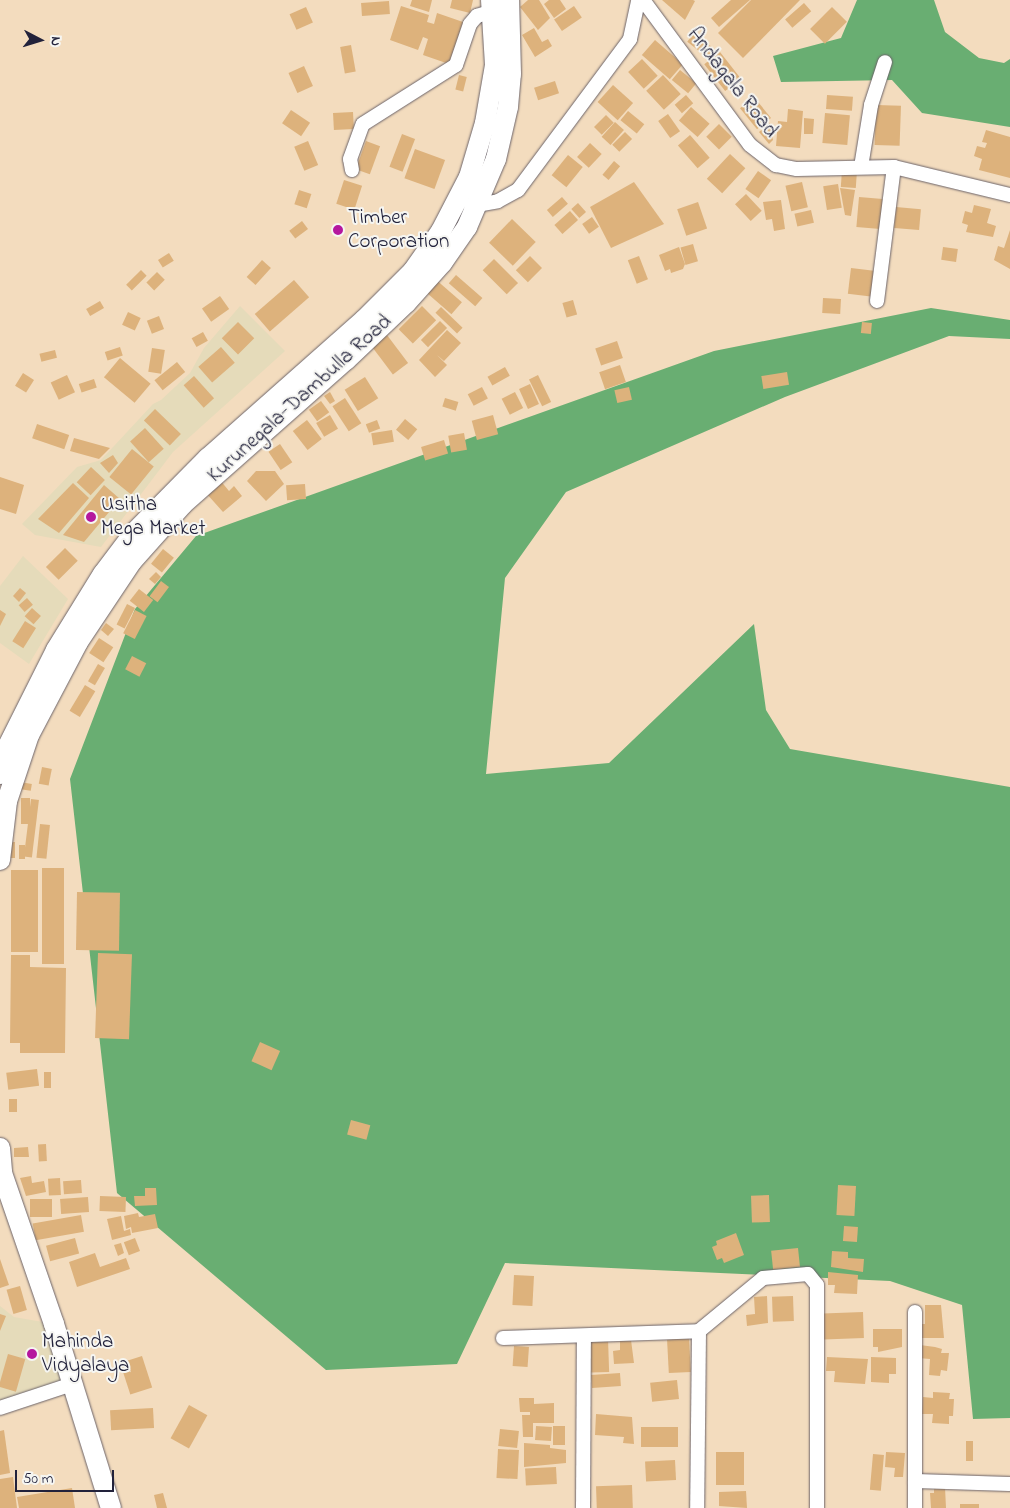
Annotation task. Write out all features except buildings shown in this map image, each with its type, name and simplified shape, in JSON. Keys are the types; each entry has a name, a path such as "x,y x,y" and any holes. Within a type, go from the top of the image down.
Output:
{"highway":[{"name":"Kurunegala-Dambulla Road","path":"0,860 7,801 29,734 78,642 132,561 183,504 326,378 406,303 442,263 477,207 496,159 508,107 511,74 497,4"},
{"name":"Kurunegala-Dambulla Road","path":"0,774 7,748 56,650 103,574 134,533 208,458 296,383 413,271 457,203 478,146 492,90 495,65 497,4"},
{"path":"0,1148 2,1173 111,1508"}],"street":[{"path":"457,203 477,207 498,201 518,190 630,39 638,0"},
{"name":"Andagala Road","path":"643,0 750,145 776,165 797,169 894,167 1010,195"},
{"path":"352,170 350,159 363,124 456,65 470,24 476,16 497,4"},
{"path":"861,167 871,105 885,62"},
{"path":"877,301 894,167"},
{"path":"503,1338 584,1337 699,1331 763,1278 808,1274 817,1285 817,1508"},
{"path":"915,1312 915,1508"},
{"path":"697,1508 699,1331"},
{"path":"584,1337 584,1508"},
{"path":"0,1408 72,1384"},
{"path":"915,1481 1010,1484"}],"shaded area":[{"path":"240,306 285,351 173,452 101,547 35,535 22,524 77,467 101,460 153,404 161,400 190,373 204,348"},
{"path":"23,556 68,599 29,664 0,643 0,586"},
{"name":"Mahinda Vidyalaya","path":"0,1306 14,1317 54,1324 72,1384 0,1408"}],"green space":[{"path":"857,0 934,0 945,32 979,58 1004,63 1010,59 1010,127 922,113 892,80 781,82 773,56 841,38"},
{"path":"931,308 1010,320 1010,339 949,336 785,397 566,492 505,578 486,774 609,763 754,624 766,710 790,749 1010,787 1010,1418 973,1419 962,1305 890,1281 505,1263 457,1364 326,1370 117,1193 70,779 135,609 196,536 714,351"}],"place":[{"name":"Timber Corporation","path":"338,230"},
{"name":"Usitha Mega Market","path":"91,517"},
{"name":"Mahinda Vidyalaya","path":"32,1354"}]}
